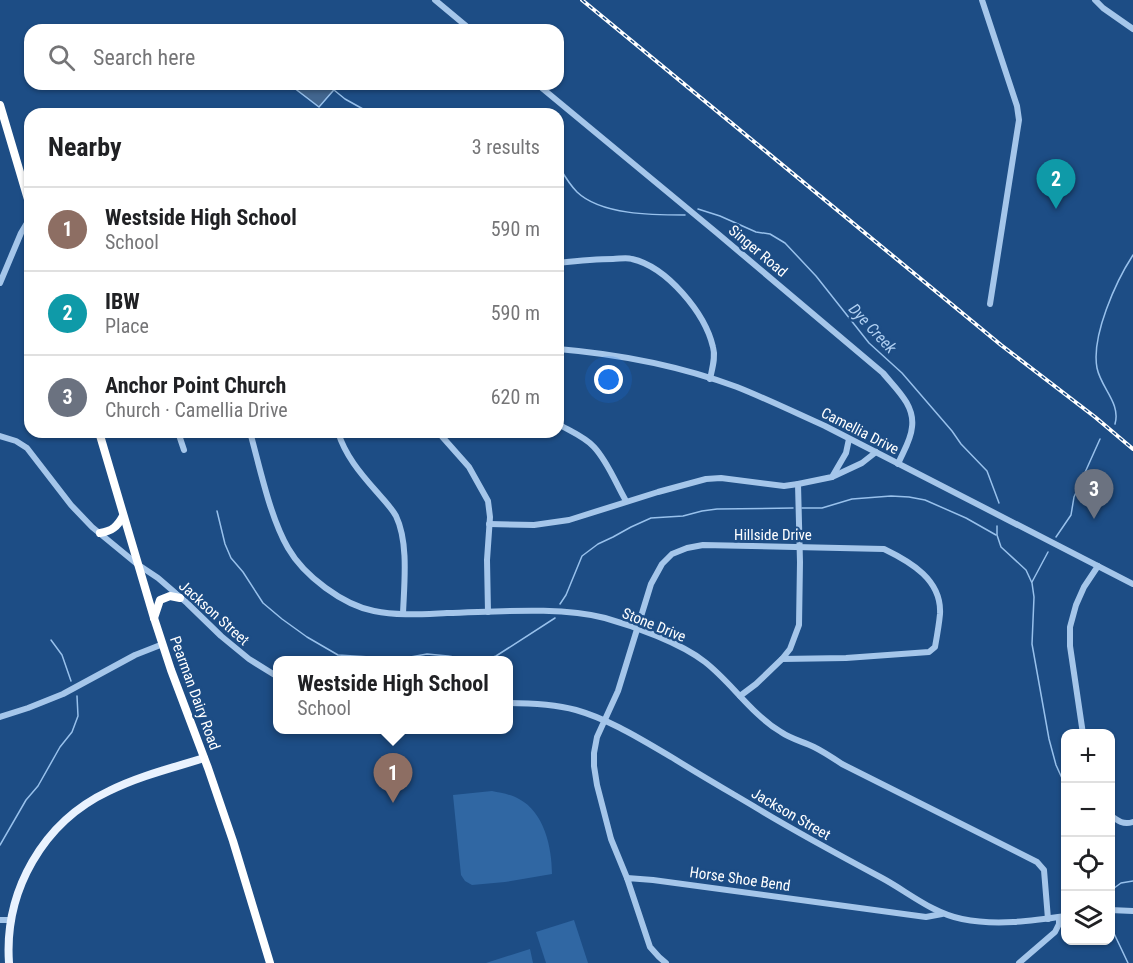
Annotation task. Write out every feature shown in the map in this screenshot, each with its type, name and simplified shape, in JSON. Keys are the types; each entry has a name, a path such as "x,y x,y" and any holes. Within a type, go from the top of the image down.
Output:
{"highway":[{"path":"0,105 24,186"},
{"name":"Pearman Dairy Road","path":"101,438 154,618 233,841 270,963"},
{"path":"100,533 110,532 117,527 123,516"},
{"path":"154,618 160,600 170,596 180,598"}],"main road":[{"path":"9,963 11,920 18,894 23,878 48,838 69,816 93,799 121,785 204,758"}],"street":[{"path":"435,0 464,24"},
{"path":"982,0 1017,106 1019,120 1008,201 990,303"},
{"path":"1095,0 1133,29"},
{"name":"Singer Road","path":"544,90 726,240 883,374 905,398 912,415 912,428 898,464"},
{"path":"0,283 24,228"},
{"path":"564,262 631,258 655,268 682,292 709,333 714,349 710,379"},
{"name":"Camellia Drive","path":"564,350 637,360 736,387 876,452 1133,584"},
{"path":"564,427 594,447 626,501"},
{"name":"Jackson Street","path":"0,436 16,441 27,448 80,515 137,564 158,578 221,636 249,659 273,674"},
{"path":"179,438 184,450"},
{"name":"Stone Drive","path":"252,438 278,527 289,551 303,569 321,585 339,596 374,611 403,614 488,612 585,614 606,618 658,636 704,661 760,716 782,733 816,748 842,764 1037,862 1044,870 1048,918"},
{"path":"340,438 357,470 396,516 404,550 403,614"},
{"path":"443,438 469,467 488,501 488,612"},
{"path":"831,477 846,453 849,439"},
{"path":"489,524 534,525 569,520 626,501 706,479 721,478 784,486 798,484 831,477 862,463 876,452"},
{"path":"740,696 782,660 790,649 799,625 798,484"},
{"name":"Hillside Drive","path":"627,878 611,840 597,784 594,753 597,737 618,691 651,584 662,564 672,554 703,545 884,549 898,555 930,579 938,594 940,612 937,635 935,647 929,652 782,660"},
{"path":"1082,729 1070,646 1070,627 1084,587 1098,566"},
{"path":"0,717 63,694 135,655 163,644"},
{"name":"Jackson Street","path":"513,703 554,706 605,720 646,741 803,836 944,914 977,922 1001,923 1061,917"},
{"path":"1115,819 1119,822 1133,822"},
{"path":"627,878 648,941 666,963"},
{"name":"Horse Shoe Bend","path":"627,878 926,917 944,914"},
{"path":"1115,910 1133,910"},
{"path":"1019,963 1055,932 1061,919"},
{"path":"0,920 11,920"}],"shaded area":[{"path":"297,90 334,90 319,107"},
{"path":"492,791 516,797 535,812 545,831 552,874 472,885 465,881 461,875 453,795"},
{"path":"574,920 588,963 546,963 536,932"},
{"path":"530,949 533,963 486,963"}],"waterway":[{"name":"Dye Creek","path":"334,90 361,108"},
{"name":"Dye Creek","path":"564,175 577,192 587,200 600,205 628,212 685,215"},
{"name":"Dye Creek","path":"698,209 756,232 770,234 785,243 816,276 869,343 902,373 961,444 987,471 999,503"},
{"path":"1115,424 1115,409 1099,375 1096,355 1106,309 1133,255"},
{"path":"1056,537 1071,515 1074,497 1100,439"},
{"path":"802,508 822,508 852,499 909,497 925,500 966,518 996,535"},
{"path":"560,604 582,556 598,544 651,518 683,516 717,509 793,508"},
{"path":"217,511 231,558 263,603 307,637 338,655 354,656"},
{"name":"Dye Creek","path":"997,526 1001,547 1026,570 1032,583 1034,597 1032,644 1049,739 1056,765 1064,783"},
{"path":"1032,582 1048,552"},
{"path":"496,656 555,618"},
{"path":"51,640 62,655 71,681"},
{"path":"416,656 427,654 448,656"},
{"path":"0,845 26,800 38,786 60,747 72,732 78,716 77,696"},
{"path":"1115,887 1121,883 1133,881"},
{"name":"Dye Creek","path":"1115,936 1128,963"}],"railway":[{"path":"582,0 1001,345 1133,449"}],"place":[{"name":"IBW","path":"1056,209"},
{"name":"Anchor Point Church","path":"1094,519"},
{"name":"Westside High School","path":"393,803"}]}
